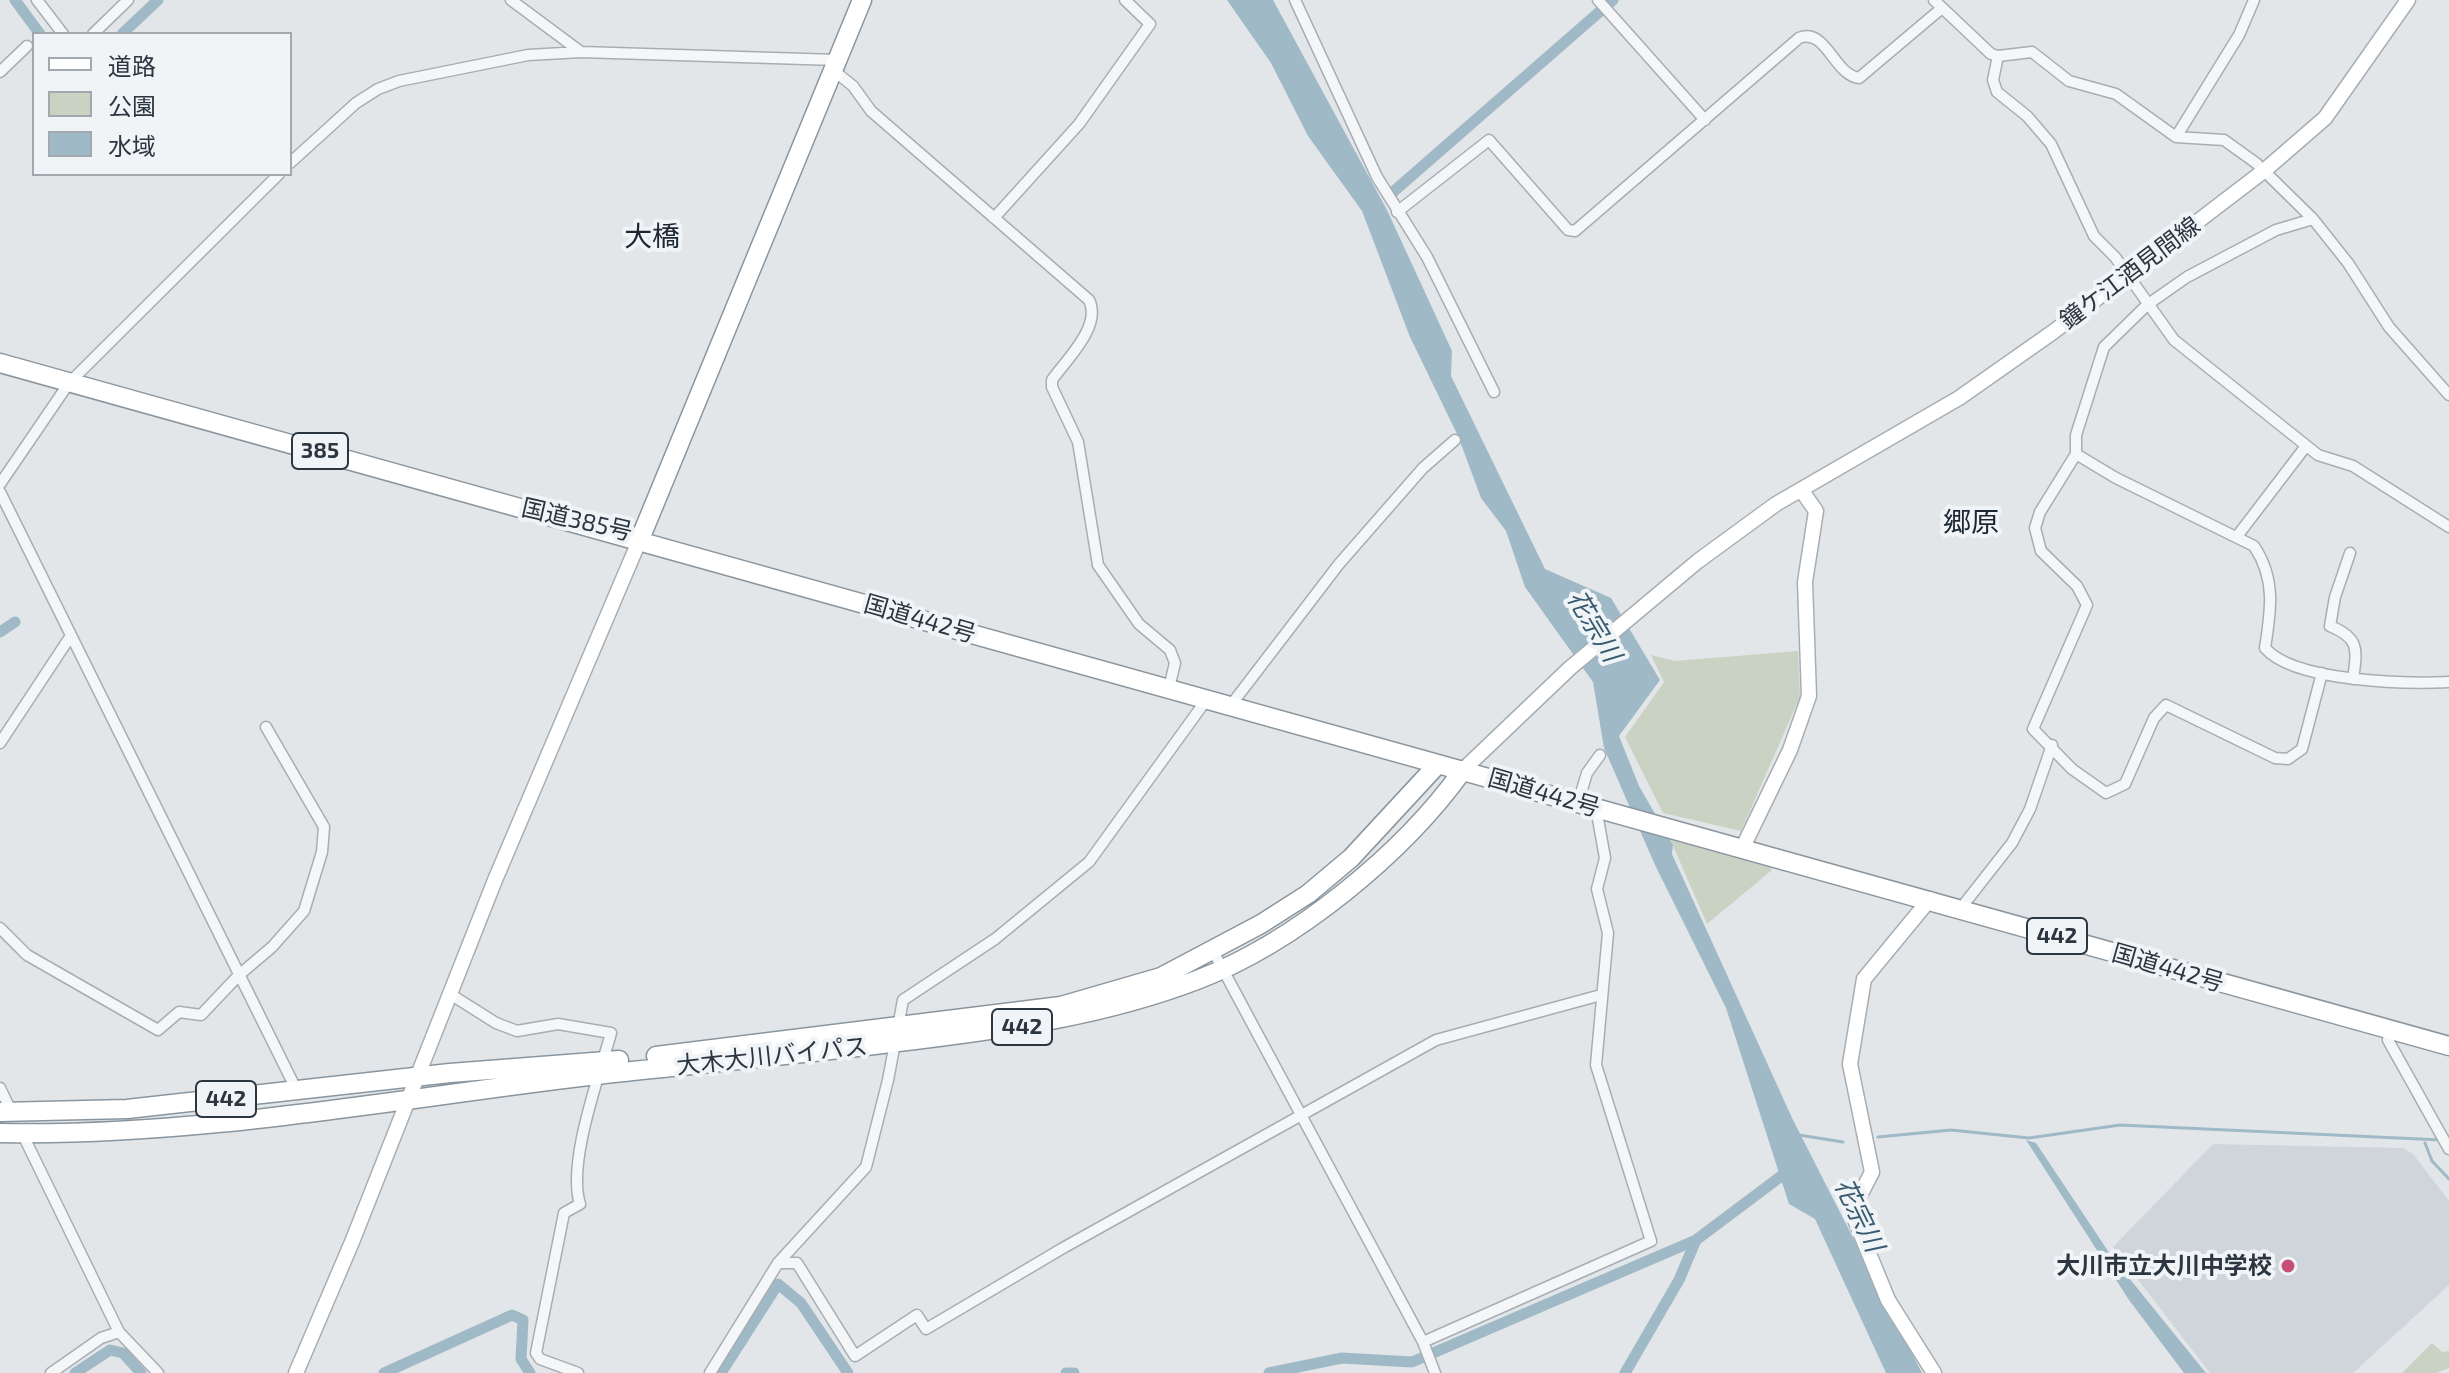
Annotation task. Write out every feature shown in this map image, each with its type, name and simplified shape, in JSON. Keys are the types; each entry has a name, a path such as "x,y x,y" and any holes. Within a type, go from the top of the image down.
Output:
{"highway":[{"name":"国道385号","path":"0,363 640,539 862,0"},
{"name":"国道442号","path":"640,539 2449,1046"},
{"name":"大木大川バイパス","path":"0,1133 174,1126 405,1100 448,1094 500,1079 894,1034 1061,1006 1161,977 1213,951 1308,894 1351,858 1438,764"},
{"name":"大木大川バイパス","path":"894,1034 1017,1027 1102,1011 1223,969 1313,914 1365,876 1474,773"},
{"name":"大木大川バイパス","path":"5,1112 127,1109 450,1073 500,1079"}],"main road":[{"name":"鐘ケ江酒見間線","path":"1474,773 1570,668 1631,615 1776,504 1959,398 2265,170 2325,118 2408,0"},
{"path":"1743,847 1790,750 1809,696 1805,582 1816,511 1802,491"},
{"path":"296,1373 352,1242 405,1100 495,880 640,539"},
{"path":"1930,899 1864,979 1850,1064 1872,1172 1853,1209 1854,1217 1888,1300 1934,1373"}],"street":[{"path":"37,0 61,32"},
{"path":"95,32 128,0"},
{"path":"511,0 581,52"},
{"path":"994,218 1079,124 1150,24 1125,0"},
{"path":"1295,0 1377,177 1427,257 1494,392"},
{"path":"2176,137 2239,35 2254,0"},
{"path":"1602,4 1705,120"},
{"path":"1397,212 1489,140 1568,230 1575,231 1799,38 1815,38 1846,73 1859,78 1938,4 1983,48 1998,56 2032,52 2069,81 2116,94 2176,137 2224,140 2265,170 2313,219 2348,263 2389,327 2449,395"},
{"path":"0,72 27,46"},
{"path":"292,161 356,103 399,81 528,55 581,52 835,65 871,111 1089,300 1093,309 1089,327 1052,380 1052,387 1078,442 1098,565 1139,624 1170,650 1175,663 1169,688"},
{"path":"1998,56 1993,80 1997,92 2027,116 2051,144 2086,222 2186,352 2318,455 2353,466 2379,480 2449,527"},
{"path":"0,484 69,383 277,176"},
{"path":"2313,219 2276,230 2213,261 2147,305 2104,347 2076,435 2076,454 2040,512 2035,528 2041,551 2077,586 2087,605 2080,628 2036,716 2033,729 2052,745 2072,769 2106,793 2125,784 2154,718 2166,705 2275,758 2288,759 2302,749 2322,673"},
{"path":"1231,705 1339,564 1423,468 1455,440"},
{"path":"2238,535 2306,446"},
{"path":"2076,454 2116,478 2238,535 2254,546 2269,576 2271,611 2265,648 2271,655 2322,673 2353,679 2386,683 2449,682"},
{"path":"0,492 297,1091"},
{"path":"2350,553 2335,597 2330,626 2350,636 2355,645 2353,679"},
{"path":"0,743 70,637"},
{"path":"710,1373 778,1263 866,1167 888,1080 894,1034 903,1000 995,939 1089,862 1207,699"},
{"path":"0,928 27,955 158,1030 179,1012 201,1015 239,975 272,947 304,911 324,836 324,827 266,727"},
{"path":"1961,908 2012,843 2030,809 2052,745"},
{"path":"1424,1346 1651,1241 1596,1065 1608,933 1597,889 1605,858 1587,805 1587,773 1600,755"},
{"path":"1213,951 1303,1114 1424,1346 1428,1363 1435,1373"},
{"path":"450,994 506,1028 517,1031 558,1024 611,1033 575,1176 580,1204 564,1213 536,1353 540,1359 578,1373"},
{"path":"778,1263 797,1263 807,1275 855,1356 917,1315 926,1329 1063,1248 1436,1040 1601,995"},
{"path":"2390,1030 2388,1040 2449,1149"},
{"path":"0,1088 5,1112 22,1133 119,1332 158,1373"},
{"path":"51,1373 101,1338 119,1332"}],"shaded area":[{"name":"大川市立大川中学校","path":"2213,1144 2403,1148 2413,1154 2449,1201 2449,1285 2353,1373 2210,1373 2113,1247"}],"green space":[{"path":"1798,651 1800,697 1741,831 1663,813 1625,737 1664,682 1651,655 1675,661"},
{"path":"1668,834 1763,853 1772,870 1707,924"},
{"path":"2432,1343 2442,1352 2449,1351 2449,1368 2436,1373 2402,1373"}],"water":[{"name":"花宗川","path":"1227,0 1273,0 1387,210 1452,351 1451,376 1545,569 1611,598 1660,680 1619,736 1639,786 1673,845 1672,854 1793,1120 1922,1373 1886,1373 1815,1219 1789,1204 1726,1008 1655,865 1604,748 1593,682 1525,587 1506,531 1481,498 1458,436 1410,337 1362,211 1308,136 1271,63"},
{"path":"2026,1140 2036,1143 2112,1257 2206,1373 2184,1373 2129,1300"}],"waterway":[{"path":"15,0 39,32"},
{"path":"124,32 158,0"},
{"path":"1393,192 1613,0"},
{"path":"0,632 15,622"},
{"path":"1878,1137 1951,1130 2029,1138 2120,1125 2441,1140"},
{"path":"1799,1135 1843,1142"},
{"path":"2425,1143 2432,1161 2449,1179"},
{"path":"1625,1373 1679,1280 1696,1240 1792,1168"},
{"path":"1269,1373 1342,1358 1412,1362 1696,1240"},
{"path":"721,1373 778,1284 801,1303 848,1373"},
{"path":"384,1373 512,1315 523,1320 521,1359 530,1373"},
{"path":"75,1373 110,1350 123,1353 141,1373"},
{"path":"1066,1373 1074,1373"}],"place":[{"name":"大川市立大川中学校","path":"2288,1266"}],"district":[{"name":"大橋","path":"652,237"},
{"name":"郷原","path":"1971,523"}]}
